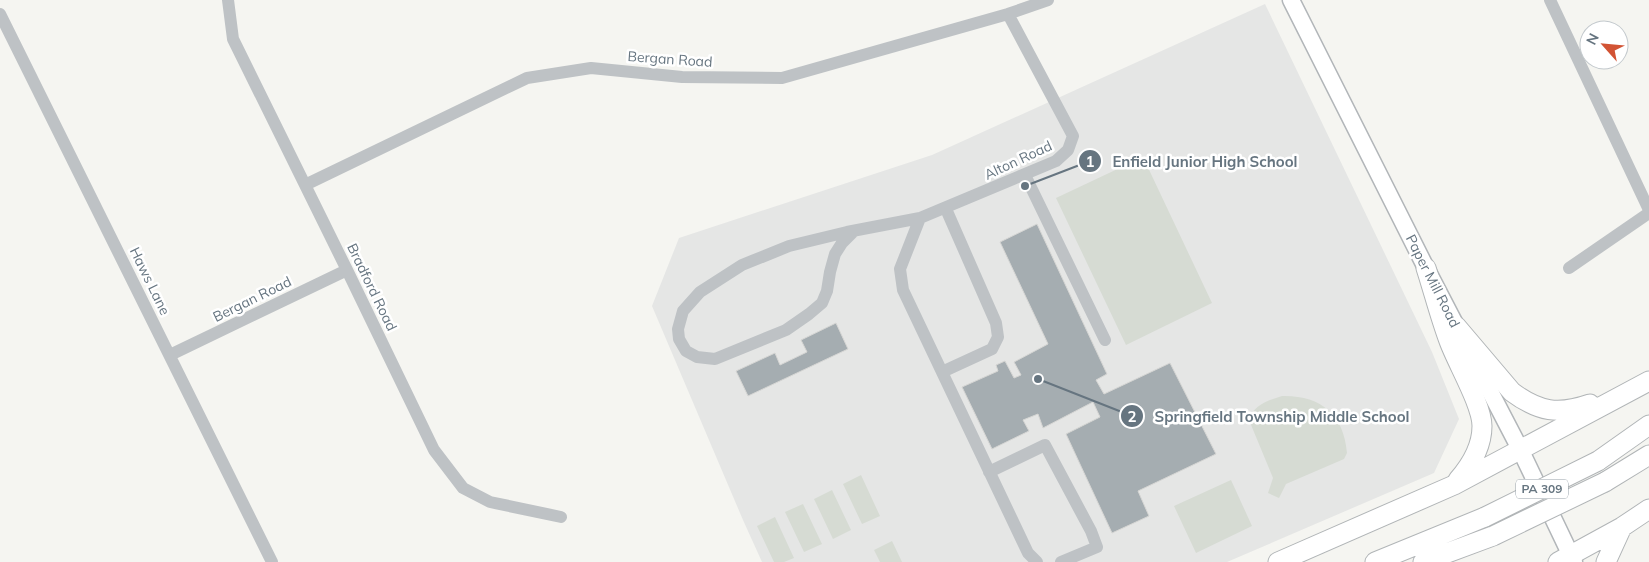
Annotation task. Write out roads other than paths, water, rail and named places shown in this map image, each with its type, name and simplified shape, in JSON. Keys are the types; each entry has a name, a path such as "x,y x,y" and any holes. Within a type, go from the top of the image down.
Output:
{"highway":[{"path":"1426,268 1449,342 1482,418 1482,433 1478,449 1466,471 1454,485"},
{"path":"1456,326 1512,392 1538,408 1550,411 1575,409 1646,383"},
{"path":"1278,562 1454,485 1646,383"},
{"name":"PA 309","path":"1375,562 1485,518 1598,462 1649,425"},
{"name":"PA 309","path":"1423,562 1493,536 1605,482 1649,455"},
{"path":"1568,560 1649,509"},
{"path":"1606,562 1622,527"}],"main road":[{"name":"Paper Mill Road","path":"1291,0 1426,268 1520,449 1568,560"}],"street":[{"name":"Bradford Road","path":"228,0 233,39 434,450 463,488 490,502 561,517"},
{"name":"Bergan Road","path":"305,185 528,78 591,68 682,77 782,78 1008,14 1048,0"},
{"path":"1550,0 1649,212 1569,268"},
{"name":"Haws Lane","path":"0,14 272,562"},
{"name":"Alton Road","path":"854,231 842,243 835,254 827,291 822,303 801,320 786,330 715,359 697,357 686,351 679,339 678,329 683,311 700,292 742,265 789,246 854,231 920,218 946,209 1056,161 1068,150 1073,136 1008,14"},
{"path":"1025,175 1105,340"},
{"path":"942,372 992,349 998,337 996,323 946,209"},
{"path":"920,218 900,269 903,290 1026,549 1037,562"},
{"name":"Bergan Road","path":"170,355 347,270"},
{"path":"989,472 1045,445 1091,531 1097,547 1060,562"}],"place":[{"name":"Enfield Junior High School","path":"1025,186"},
{"name":"Springfield Township Middle School","path":"1038,379"}]}
